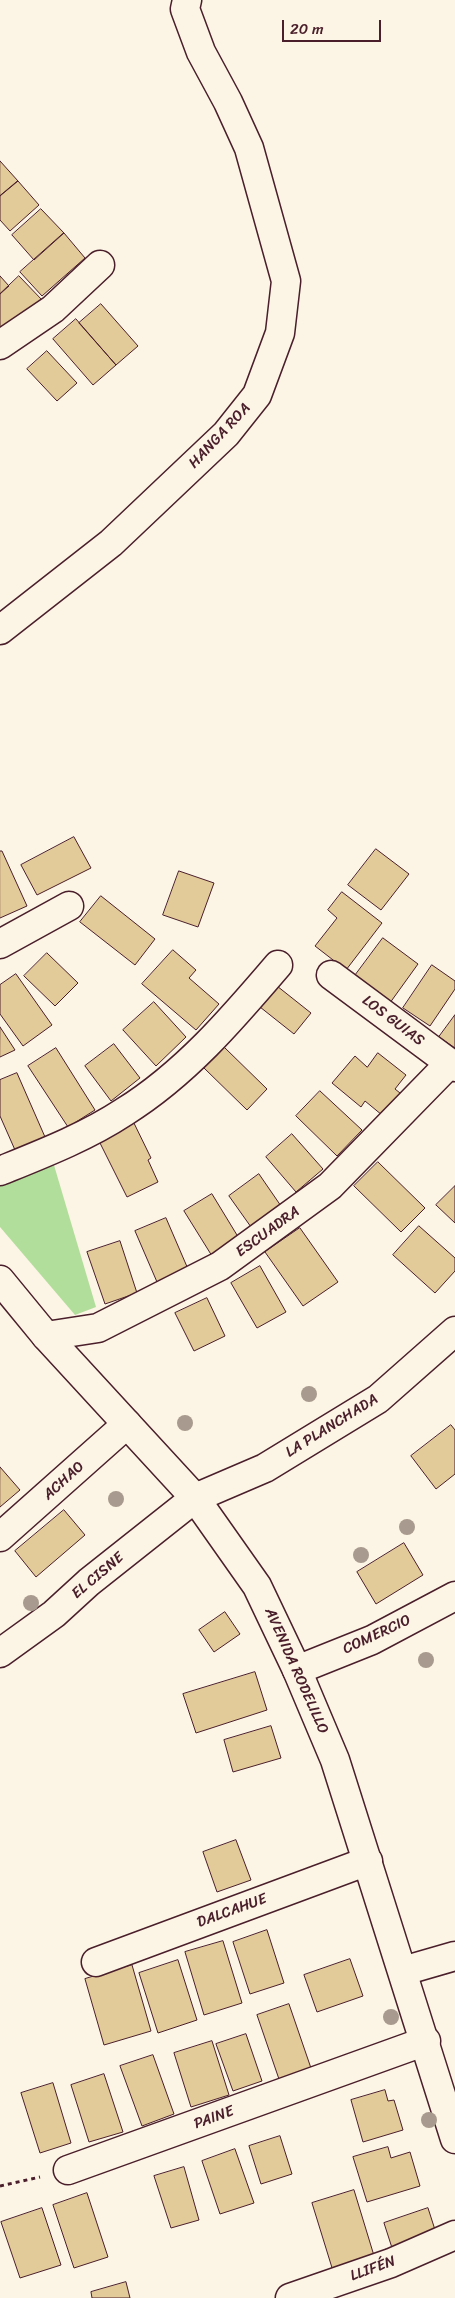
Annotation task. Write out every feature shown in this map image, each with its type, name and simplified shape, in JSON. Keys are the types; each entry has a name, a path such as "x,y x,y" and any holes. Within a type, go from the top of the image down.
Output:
{"street":[{"name":"HANGA ROA","path":"0,630 111,543 226,434 257,395 280,333 286,281 249,148 228,102 201,52 185,9 187,0"},
{"path":"0,345 53,309 100,265"},
{"path":"0,944 69,906"},
{"path":"0,1171 74,1140 124,1112 169,1079 210,1042 278,965"},
{"name":"LOS GUIAS","path":"331,975 452,1065"},
{"name":"ESCUADRA","path":"46,1336 98,1328 220,1266 275,1228 330,1186 452,1065"},
{"name":"AVENIDA RODELILLO","path":"0,1280 46,1336 195,1498 257,1586 297,1670 335,1760 426,2041 455,2139"},
{"name":"LA PLANCHADA","path":"195,1498 265,1468 378,1399 455,1331"},
{"name":"ACHAO","path":"0,1537 127,1424"},
{"name":"EL CISNE","path":"0,1653 54,1614 89,1582 195,1498"},
{"name":"COMERCIO","path":"297,1670 372,1640 455,1596"},
{"name":"DALCAHUE","path":"96,1962 368,1861"},
{"path":"403,1971 455,1956"},
{"name":"PAINE","path":"68,2170 426,2041"},
{"name":"LLIFÉN","path":"290,2298 391,2264 455,2235"}],"path":[{"path":"0,2186 68,2170"}],"green space":[{"path":"51,1155 96,1307 75,1315 0,1227 0,1178"}],"building":[{"path":"0,161 18,181 0,196"},
{"path":"18,181 39,205 10,231 0,220 0,196"},
{"path":"41,209 64,233 34,260 12,235"},
{"path":"64,233 85,258 42,296 20,272"},
{"path":"0,276 9,286 0,294"},
{"path":"19,276 43,301 0,342 0,294"},
{"path":"101,304 138,346 116,365 79,323"},
{"path":"76,319 116,365 93,385 53,339"},
{"path":"47,351 77,383 57,401 27,369"},
{"path":"74,837 91,868 37,895 21,865"},
{"path":"376,849 409,874 381,910 348,885"},
{"path":"0,851 2,851 27,906 0,918"},
{"path":"179,871 214,883 198,927 163,915"},
{"path":"342,892 382,923 346,970 315,946 337,918 328,910"},
{"path":"101,896 155,939 135,965 80,922"},
{"path":"383,938 418,964 387,1007 351,981"},
{"path":"173,950 196,970 189,978 219,1004 196,1030 142,984"},
{"path":"47,953 78,983 55,1006 24,976"},
{"path":"432,965 455,981 455,989 430,1026 403,1008"},
{"path":"16,974 52,1025 23,1046 0,1014 0,985"},
{"path":"277,986 311,1013 294,1034 260,1007"},
{"path":"154,1002 186,1037 156,1066 123,1030"},
{"path":"455,1015 455,1048 439,1037"},
{"path":"0,1027 15,1050 0,1057"},
{"path":"114,1044 140,1078 111,1101 85,1066"},
{"path":"224,1047 267,1089 247,1110 204,1068"},
{"path":"56,1048 95,1110 68,1127 28,1066"},
{"path":"378,1053 406,1075 395,1089 400,1093 382,1115 365,1101 361,1107 332,1083 355,1056 367,1067"},
{"path":"17,1073 45,1137 15,1150 0,1116 0,1080"},
{"path":"320,1091 362,1130 337,1156 296,1116"},
{"path":"131,1117 151,1158 148,1160 158,1182 127,1197 96,1135"},
{"path":"292,1134 323,1169 296,1192 266,1157"},
{"path":"378,1162 425,1208 401,1232 354,1186"},
{"path":"259,1174 281,1206 251,1227 229,1196"},
{"path":"455,1186 455,1223 436,1205"},
{"path":"212,1194 240,1240 212,1256 184,1211"},
{"path":"166,1218 188,1269 157,1282 135,1231"},
{"path":"419,1226 455,1258 455,1271 435,1293 393,1255"},
{"path":"300,1228 338,1282 303,1306 265,1252"},
{"path":"120,1241 137,1293 105,1304 87,1252"},
{"path":"260,1266 286,1312 257,1328 231,1283"},
{"path":"207,1298 225,1336 194,1351 175,1313"},
{"path":"451,1425 455,1430 455,1474 436,1489 411,1456"},
{"path":"0,1467 20,1490 0,1507"},
{"path":"64,1510 85,1535 36,1577 15,1551"},
{"path":"404,1543 423,1575 376,1604 357,1572"},
{"path":"225,1612 240,1634 214,1652 199,1630"},
{"path":"255,1672 267,1710 196,1733 183,1694"},
{"path":"271,1726 281,1758 233,1772 224,1740"},
{"path":"236,1840 251,1880 217,1892 203,1852"},
{"path":"267,1930 284,1983 250,1994 233,1942"},
{"path":"223,1941 242,2003 204,2015 185,1952"},
{"path":"350,1959 363,1996 317,2012 304,1975"},
{"path":"178,1960 197,2020 158,2033 139,1973"},
{"path":"132,1965 151,2031 104,2045 85,1979"},
{"path":"289,2004 313,2074 281,2085 257,2015"},
{"path":"246,2034 262,2081 233,2091 216,2044"},
{"path":"212,2041 229,2095 191,2107 174,2053"},
{"path":"153,2055 174,2114 142,2126 120,2066"},
{"path":"104,2074 123,2132 89,2142 71,2085"},
{"path":"53,2083 71,2143 40,2153 21,2093"},
{"path":"385,2090 388,2101 394,2100 403,2130 363,2142 351,2100"},
{"path":"280,2136 292,2174 261,2184 249,2146"},
{"path":"388,2147 391,2158 410,2152 420,2186 367,2202 353,2157"},
{"path":"235,2149 254,2203 220,2214 202,2161"},
{"path":"184,2167 199,2220 171,2228 154,2176"},
{"path":"354,2190 375,2259 333,2271 312,2203"},
{"path":"87,2193 108,2257 74,2268 53,2205"},
{"path":"42,2208 61,2265 20,2278 1,2222"},
{"path":"428,2208 437,2236 393,2251 384,2223"},
{"path":"126,2282 130,2298 92,2298 91,2292"}]}
